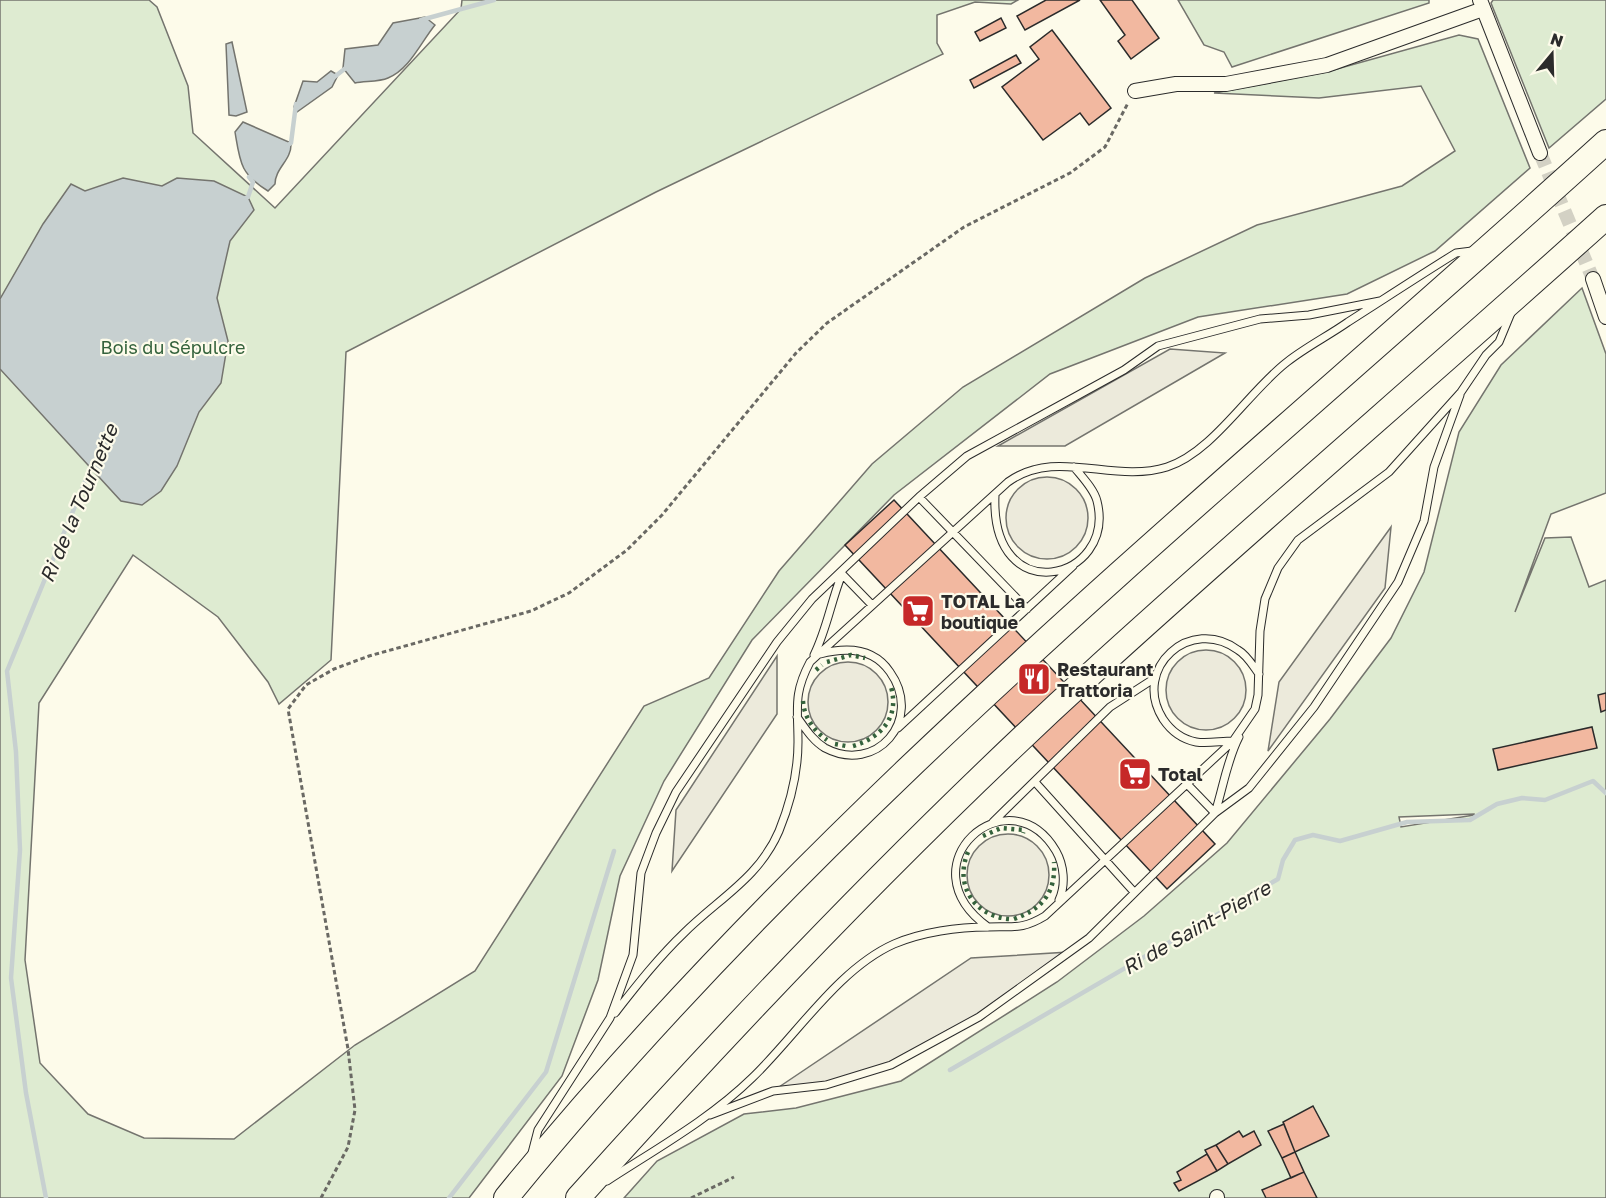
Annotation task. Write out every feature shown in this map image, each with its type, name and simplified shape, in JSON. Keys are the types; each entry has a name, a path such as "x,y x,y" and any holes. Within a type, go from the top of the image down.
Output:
{"highway":[{"path":"506,1198 650,1033 793,880 1054,630 1487,250 1606,142"},
{"path":"579,1198 692,1071 828,927 1074,690 1606,217"}],"street":[{"path":"1135,91 1176,84 1226,84 1327,65 1481,4 1540,153"},
{"path":"1593,279 1606,317"}],"lane":[{"path":"810,662 1023,470 1048,466 1111,472 1168,467 1195,451 1285,363 1456,253 1487,250"},
{"path":"1215,813 1232,752 1255,709 1260,631 1265,599 1278,568 1298,540 1389,472 1461,392 1486,355 1499,342 1518,297"},
{"path":"610,1018 633,955 641,873 656,833 676,792 777,642 812,599 842,574 919,497 968,456 1124,370 1158,346 1260,319 1309,315 1380,301"},
{"path":"705,1116 773,1091 826,1085 891,1065 979,1017 1089,938 1215,813 1249,788 1314,707 1398,582 1424,521 1434,467 1461,392"},
{"path":"796,715 823,747 841,754 865,754 885,743 897,729 1089,551 1100,519 1096,498 1074,467"},
{"path":"995,495 996,531 1008,553 1023,566 1034,571 1053,572 1075,564"},
{"path":"919,497 1028,609"},
{"path":"527,1172 538,1130 610,1018 648,971 685,932 734,893 759,864 778,832 792,794 798,742 796,715 800,680 825,633 831,603 842,574"},
{"path":"842,574 872,605"},
{"path":"1233,741 1198,742 1184,738 1169,728 1156,708 1154,696 1155,678 1159,666 1170,652 1192,640 1207,638 1225,642 1240,651 1259,674"},
{"path":"818,654 854,649 870,653 887,667 901,690 903,707 897,729"},
{"path":"988,927 970,914 960,895 955,875 958,856 973,834 993,822 1110,707 1155,678"},
{"path":"579,1198 705,1116 751,1079 852,972 894,944 940,932 988,927 1012,929 1031,925 1045,916 1058,902 1107,861 1233,741 1246,724"},
{"path":"1035,782 1134,892"},
{"path":"1187,784 1215,813"},
{"path":"993,822 1010,821 1031,826 1048,839 1059,858 1063,875 1063,891 1058,902"}],"path":[{"path":"321,1198 348,1147 355,1110 348,1049 288,709 306,685 334,669 369,656 531,611 569,593 627,550 662,515 796,353 827,323 964,227 1070,174 1105,147 1135,91"},
{"path":"691,1198 734,1177"}],"green space":[{"name":"Bois du Sépulcre","path":"0,0 149,0 157,7 188,86 193,133 275,208 461,9 462,0 1018,0 1011,4 975,2 937,15 937,43 943,54 656,192 346,352 331,660 279,704 268,682 218,617 133,555 39,703 25,960 40,1063 88,1114 144,1138 234,1139 355,1045 475,971 644,706 709,678 779,571 872,464 963,387 1145,278 1257,225 1402,186 1455,151 1421,86 1319,98 1214,93 1326,72 1459,35 1478,39 1530,168 1435,251 1347,294 1198,317 1050,374 894,495 752,640 664,781 620,876 598,980 562,1076 469,1198 0,1198"},
{"path":"1178,0 1429,0 1429,3 1232,67 1224,52 1204,45"},
{"path":"1493,0 1606,0 1606,99 1549,148 1491,3"},
{"path":"1582,288 1606,354 1606,493 1551,514 1515,612 1545,538 1571,537 1589,587 1606,580 1606,1198 624,1198 657,1161 744,1114 796,1108 901,1081 1057,982 1144,916 1227,843 1330,719 1391,638 1424,572 1459,432 1501,365","holes":["1474,814 1474,815 1401,827 1399,817"]}],"shaded area":[{"path":"425,17 435,25 409,62 396,74 380,80 355,83 343,68 345,49 378,45 393,23"},
{"path":"232,42 247,112 236,116 229,115 226,44"},
{"path":"331,71 338,75 332,87 297,112 294,107 303,81 317,82"},
{"path":"243,122 291,143 291,149 278,173 275,184 268,191 252,179 240,159 235,132"},
{"path":"123,178 162,186 177,178 214,181 248,197 254,210 230,241 217,298 228,341 221,383 199,412 177,466 161,491 142,505 121,501 0,369 0,299 43,224 71,184 85,191"},
{"path":"1170,349 1225,353 1065,446 998,446"},
{"path":"1047,477 1063,481 1076,489 1084,502 1088,518 1084,534 1076,547 1063,555 1047,559 1031,555 1018,547 1010,534 1006,518 1010,502 1018,489 1031,481"},
{"path":"1391,527 1385,588 1268,751 1279,682"},
{"path":"1206,650 1221,653 1234,662 1243,675 1246,690 1243,705 1234,718 1221,727 1206,730 1191,727 1178,718 1169,705 1166,690 1169,675 1178,662 1191,653"},
{"path":"777,656 777,714 672,871 676,810"},
{"path":"848,662 863,665 876,674 885,687 888,702 885,717 876,730 863,739 848,742 833,739 820,730 811,717 808,702 811,687 820,674 833,665"},
{"path":"1008,834 1024,837 1037,846 1046,859 1049,875 1046,891 1037,904 1024,913 1008,916 992,913 979,904 970,891 967,875 970,859 979,846 992,837"},
{"path":"1070,952 979,1017 891,1065 826,1085 773,1091 971,958"}],"building":[{"path":"1046,0 1080,0 1025,30 1017,16"},
{"path":"1100,0 1132,0 1159,38 1131,59 1118,41 1125,35"},
{"path":"1001,18 1006,28 980,41 975,32"},
{"path":"1052,30 1111,108 1089,125 1080,113 1043,140 1002,87 1039,59 1030,47"},
{"path":"1016,55 1021,63 974,88 970,80"},
{"path":"894,500 1215,844 1167,889 845,545"},
{"path":"1606,693 1606,710 1601,712 1598,695"},
{"path":"1592,727 1597,748 1498,770 1493,749"},
{"path":"1313,1106 1329,1136 1295,1152 1283,1122"},
{"path":"1284,1124 1295,1152 1282,1158 1268,1131"},
{"path":"1239,1131 1243,1137 1254,1131 1261,1145 1228,1164 1216,1145"},
{"path":"1216,1145 1228,1164 1217,1171 1205,1150"},
{"path":"1295,1152 1304,1172 1291,1178 1282,1158"},
{"path":"1207,1154 1217,1171 1179,1191 1174,1183 1181,1180 1177,1172"},
{"path":"1304,1172 1317,1198 1266,1198 1262,1190"}],"waterway":[{"name":"Ri de la Tournette","path":"421,20 494,0"},
{"name":"Ri de la Tournette","path":"333,78 347,67"},
{"name":"Ri de la Tournette","path":"288,145 291,143 296,104"},
{"name":"Ri de la Tournette","path":"243,199 248,197 253,182 249,177"},
{"name":"Ri de la Tournette","path":"46,1198 26,1093 11,978 20,850 16,752 7,671 92,465"},
{"name":"Ri de Saint-Pierre","path":"950,1070 1278,879 1283,860 1295,840 1313,835 1340,841 1407,822 1470,820 1497,804 1522,798 1545,800 1593,781 1606,793"},
{"path":"449,1198 546,1072 614,851"}],"tunnel":[{"path":"1540,153 1593,279"}],"hedge":[{"path":"827,662 851,655 865,658"},
{"path":"816,670 822,665"},
{"path":"853,746 872,738 885,725 893,708 891,687"},
{"path":"803,701 810,723 827,740"},
{"path":"835,744 846,746"},
{"path":"983,836 1001,828 1024,830 1023,833"},
{"path":"968,852 964,864 964,876 970,897 986,912 1009,919"},
{"path":"1014,919 1039,905 1050,891 1053,883 1054,862"}],"place":[{"name":"TOTAL La boutique","path":"918,611"},
{"name":"Restaurant Trattoria","path":"1034,679"},
{"name":"Total","path":"1135,774"}]}
